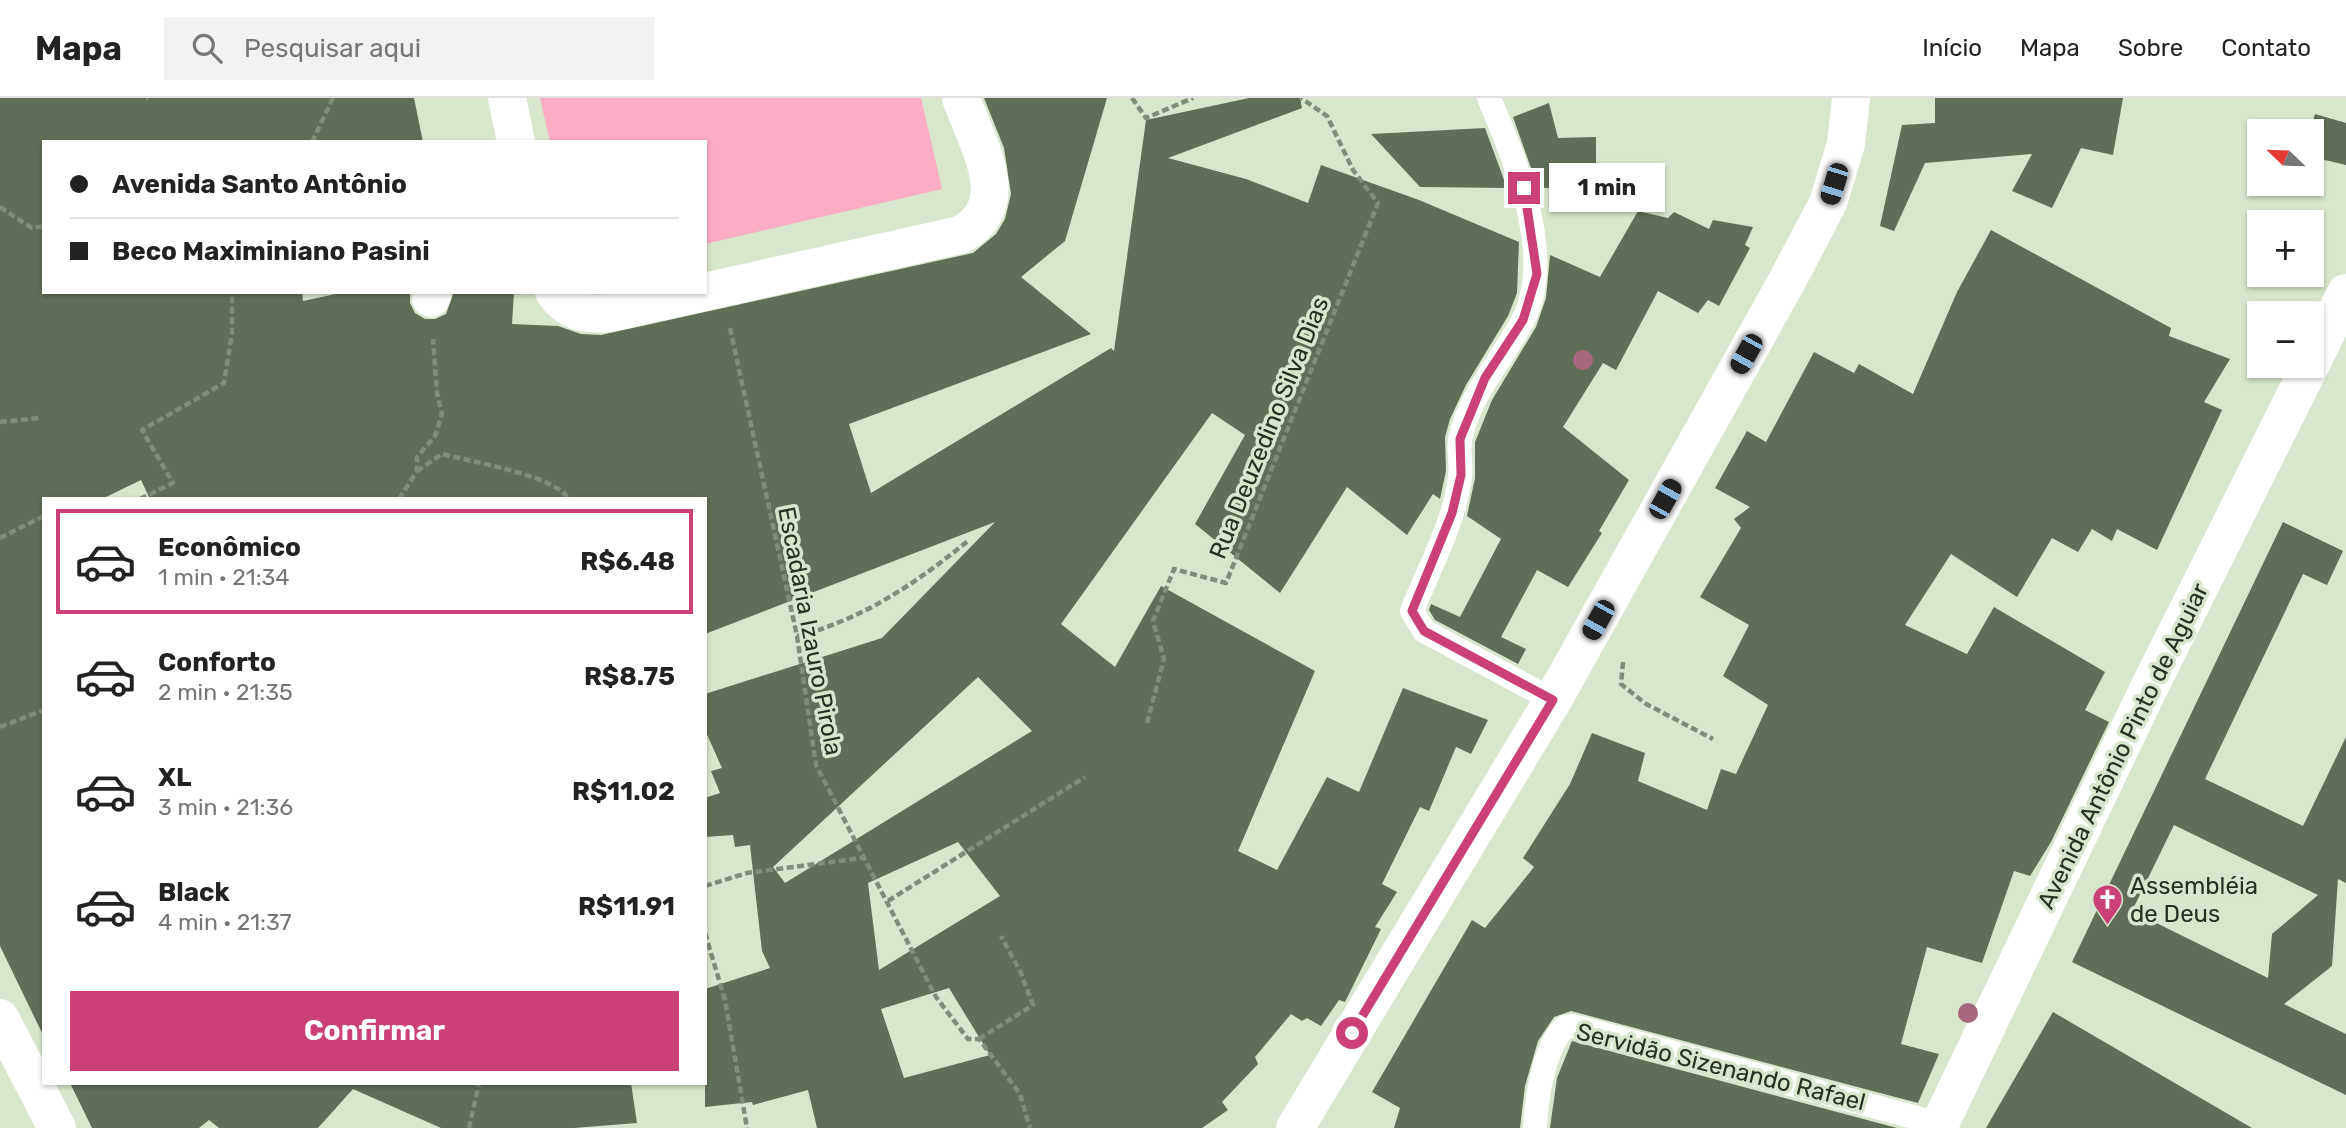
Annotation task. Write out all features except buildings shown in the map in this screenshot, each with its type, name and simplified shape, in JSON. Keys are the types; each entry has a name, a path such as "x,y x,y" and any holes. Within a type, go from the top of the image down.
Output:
{"street":[{"path":"507,98 516,140"},
{"path":"707,293 960,235 976,226 987,214 991,199 991,182 961,98"},
{"path":"1295,1128 1553,700 1828,204 1846,144 1851,98"},
{"name":"Avenida Antônio Pinto de Aguiar","path":"2324,338 2346,293"},
{"path":"555,294 561,302 576,312 592,314 700,294"},
{"name":"Avenida Antônio Pinto de Aguiar","path":"1939,1126 2148,690 2304,378"},
{"path":"0,1018 57,1128"}],"lane":[{"path":"1489,98 1524,188 1537,274 1523,320 1485,378 1460,439 1461,475 1452,513 1412,611 1424,631 1553,700"},
{"name":"Servidão Sizenando Rafael","path":"1536,1128 1538,1093 1555,1038 1565,1027 1573,1026 1939,1126"}],"path":[{"path":"313,140 333,98"},
{"path":"1132,98 1146,118 1193,98"},
{"name":"Rua Deuzedino Silva Dias","path":"1147,723 1164,659 1153,621 1174,569 1226,583 1378,203 1353,170 1327,116 1301,98"},
{"path":"0,207 32,228 42,226"},
{"name":"Escadaria Izauro Pirola","path":"722,290 797,636 816,765 936,997 968,1038 979,1039 1020,1094 1030,1128"},
{"path":"143,497 173,483 142,430 224,383 232,333 232,294"},
{"path":"417,471 417,457 435,436 442,414 437,393 432,295"},
{"path":"0,422 39,418"},
{"path":"400,497 417,471 442,454 557,486 566,497"},
{"path":"0,538 42,517"},
{"path":"797,636 836,626 926,575 969,540"},
{"path":"1598,620 1625,639 1621,684 1646,704 1713,739"},
{"path":"0,727 42,711"},
{"path":"888,901 1085,777"},
{"path":"707,886 715,886 747,873 862,858"},
{"path":"979,1039 1033,1006 1020,971 1000,936"},
{"path":"707,940 725,1000 747,1128"},
{"path":"469,1128 479,1085"}],"shaded area":[{"path":"540,98 921,98 942,189 707,244 707,140 550,140"}],"place":[{"name":"Assembléia de Deus","path":"2107,927"}],"route":[{"path":"1352,1033 1553,700 1424,631 1412,611 1452,513 1461,475 1460,439 1485,378 1523,320 1537,274 1524,188"}]}
